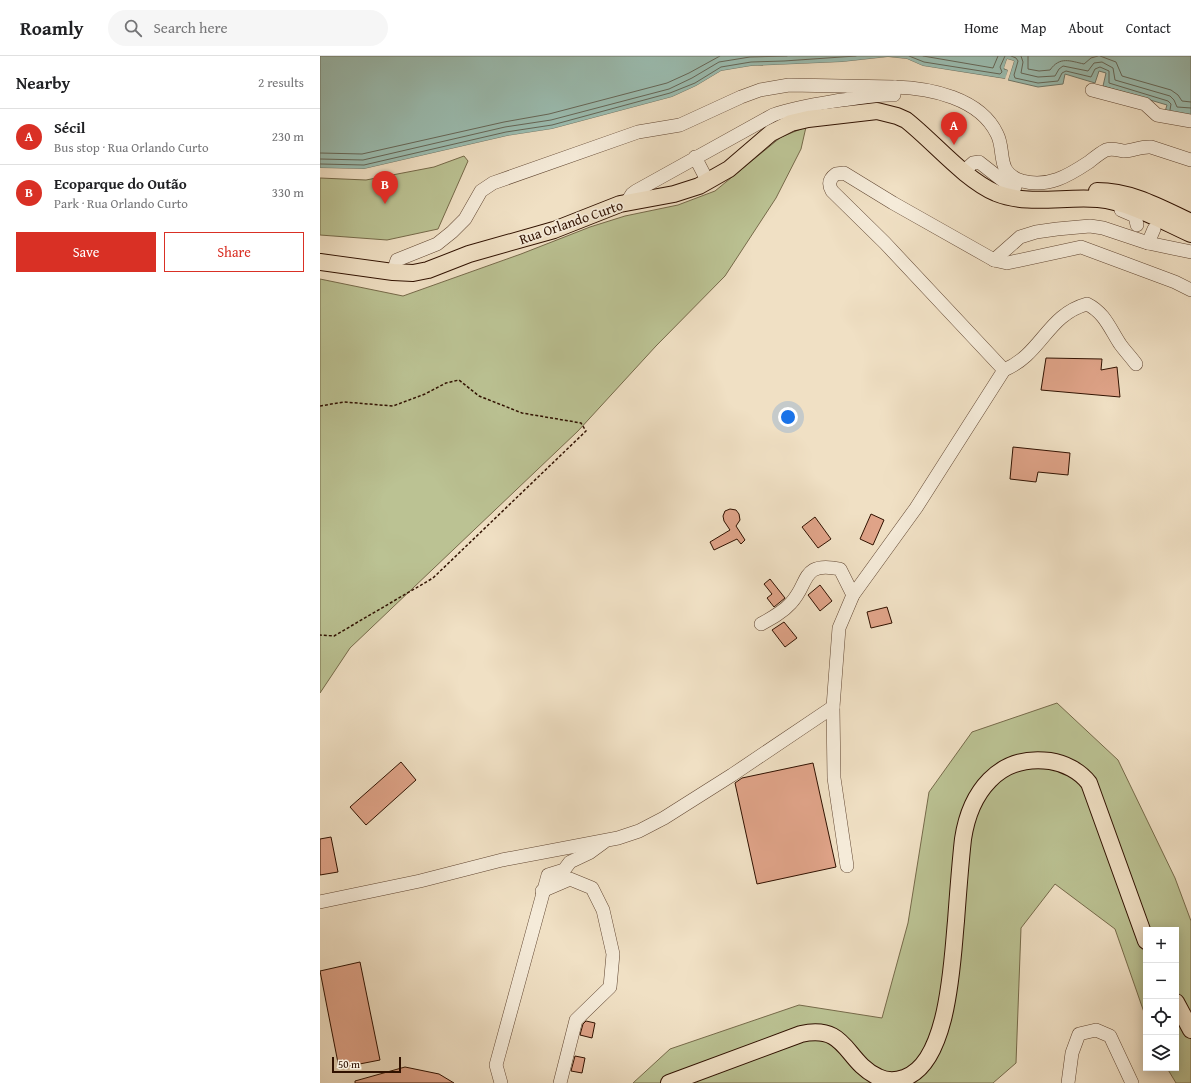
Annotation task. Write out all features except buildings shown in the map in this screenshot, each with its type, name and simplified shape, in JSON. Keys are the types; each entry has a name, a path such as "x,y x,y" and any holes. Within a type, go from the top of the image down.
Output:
{"main road":[{"name":"Rua Orlando Curto","path":"320,262 393,272 428,270 469,254 554,230 627,202 678,193 708,182 729,169 771,133 784,126 808,119 877,111 906,120 983,186 1002,195 1019,199 1098,199 1125,206 1151,229 1169,224 1191,234"},
{"name":"Rua Orlando Curto","path":"1040,199 1083,191 1117,192 1139,197 1191,222"},
{"path":"1139,197 1146,204 1151,229"},
{"path":"669,1083 801,1034 817,1031 827,1033 836,1038 865,1069 882,1079 902,1079 921,1068 928,1058 938,1034 948,999 963,839 968,815 976,797 991,779 1004,769 1018,764 1034,761 1058,763 1077,772 1089,783 1143,934"},
{"path":"1179,1008 1191,1030"}],"lane":[{"path":"393,272 398,260 437,244 452,232 465,218 481,191 493,183 638,132 680,125 741,97 760,90 789,85 895,86 923,90 959,99 977,110 997,132 1001,160 1006,170 1020,181 1034,184 1047,183 1066,177 1107,149 1126,151 1144,147 1191,160"},
{"path":"627,202 636,191 773,115 794,108 816,104 874,95 894,95 895,86"},
{"path":"1092,90 1145,104 1158,115 1191,122"},
{"path":"695,157 708,182"},
{"path":"964,171 973,163 979,162 1007,184 1015,187"},
{"path":"1004,370 884,243 832,191 829,186 830,179 836,174 844,173 893,203 994,260 1007,263 1081,248 1175,282 1191,290"},
{"path":"1064,200 1100,205 1130,212 1135,216 1136,225 1132,238"},
{"path":"994,260 1020,238 1036,232 1090,226 1103,228 1132,238 1151,229 1166,216 1191,228"},
{"path":"1136,225 1144,218 1151,229 1191,252"},
{"path":"847,866 834,778 833,707 839,628 853,595 916,508 1004,370 1016,365 1031,353 1058,320 1074,308 1087,304 1097,309 1107,322 1120,344 1136,364"},
{"path":"761,624 778,614 792,602 808,574 825,566 840,568 853,595"},
{"path":"320,902 420,881 502,860 606,840 639,831 664,818 732,775 833,707"},
{"path":"501,1083 496,1065 542,891 548,875 564,870 570,862 589,853 606,840"},
{"path":"563,849 570,862"},
{"path":"542,891 570,879 592,888 603,910 613,954 610,987 576,1020 560,1083"},
{"path":"1068,1083 1072,1054 1079,1034 1096,1030 1110,1036 1132,1083"}],"path":[{"path":"320,406 344,402 394,406 425,394 446,383 459,380 479,396 522,413 580,422 586,431 433,578 334,636 320,635"}],"green space":[{"path":"806,127 801,149 776,198 725,276 656,346 578,431 350,648 320,693 320,279 403,296 521,254 590,227 625,216 678,205 715,191 781,137"},
{"path":"464,156 468,161 438,229 387,240 320,235 320,178 366,180 434,167"},
{"path":"1057,703 1118,760 1175,878 1191,921 1191,1083 1176,1083 1169,1071 1179,1071 1179,927 1143,927 1143,1009 1115,929 1055,884 1021,928 1016,1063 993,1083 633,1083 670,1049 799,1005 882,1018 908,923 929,792 972,732"}],"water":[{"path":"320,56 1191,56 1191,117 1164,115 1167,105 1103,86 1106,73 1099,71 1095,83 1065,74 1063,84 1038,87 1008,80 1014,61 1007,59 1004,69 1008,70 1006,79 923,66 907,59 888,57 842,62 751,66 721,71 696,86 672,97 552,129 507,136 364,169 320,168"}],"pier":[{"path":"888,57 907,59 923,66 1005,79 1008,70 1004,68 1007,59 1014,61 1008,80 1004,81 923,68 906,61 888,59 842,64 752,68 722,73 697,88 672,99 553,131 508,138 364,171 320,170 320,168 364,169 507,136 552,129 672,97 696,86 721,71 751,66 842,62"}],"place":[{"name":"Sécil","path":"954,145"},
{"name":"Ecoparque do Outão","path":"385,204"}]}
